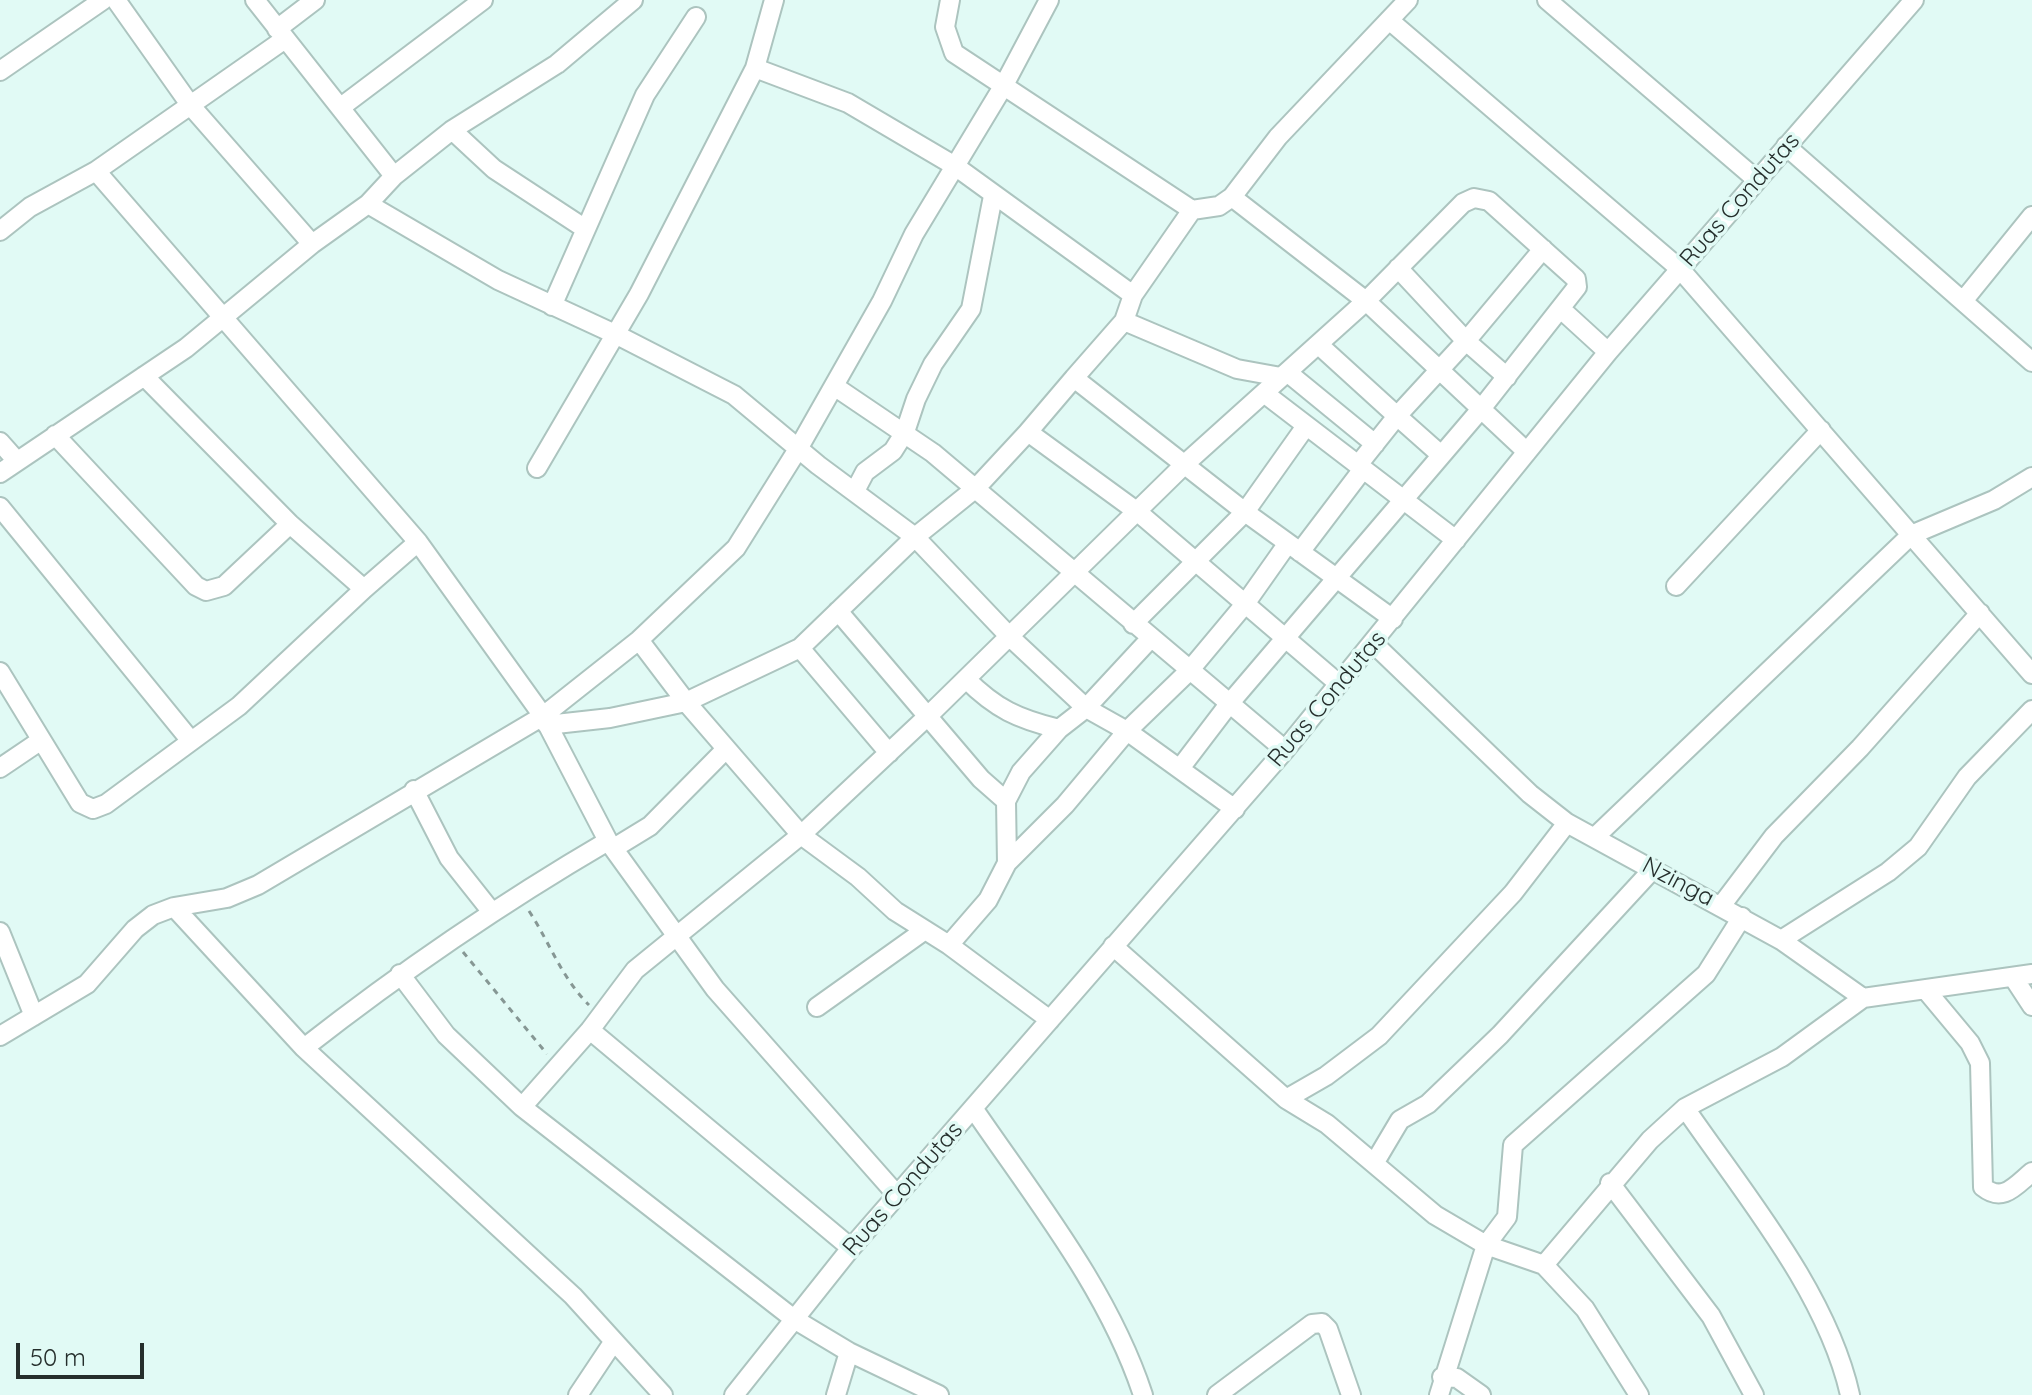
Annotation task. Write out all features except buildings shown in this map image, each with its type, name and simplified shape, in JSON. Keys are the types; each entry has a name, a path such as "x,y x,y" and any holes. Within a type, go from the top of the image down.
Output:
{"street":[{"path":"0,71 103,0"},
{"path":"116,0 191,106 312,244"},
{"path":"255,0 394,176"},
{"path":"0,231 30,207 96,171 191,106 281,34 315,0"},
{"path":"341,107 483,0"},
{"path":"0,473 224,318 312,244 368,204 394,176 452,130 557,64 633,0"},
{"path":"537,468 617,335 755,68 774,0"},
{"path":"950,0 945,27 954,53 1192,210 1219,206 1232,197 1278,137 1408,0"},
{"path":"0,1036 87,984 135,929 153,915 174,907 202,905 258,885 414,790 545,720 639,640 736,548 834,386 914,234 1004,85 1049,0"},
{"path":"1547,0 1757,180"},
{"name":"Ruas Condutas","path":"734,1395 851,1248 1285,750 1608,352 1914,0"},
{"path":"552,306 645,95 696,17"},
{"path":"1389,20 1680,269 2032,674"},
{"path":"755,68 840,99 955,166 1133,295"},
{"path":"452,130 500,173 584,228"},
{"path":"1786,146 2032,362"},
{"path":"96,171 418,542 545,720 611,844 678,936 743,1024 897,1195"},
{"path":"855,491 865,472 893,451 905,432 933,364 975,300 993,196"},
{"path":"1232,197 1366,301 1527,452"},
{"path":"522,1107 595,1023 635,970 801,835 1139,513 1186,463 1366,301 1463,203 1474,198 1489,201 1578,282 1562,310 1481,409 1229,704 1181,767"},
{"path":"368,204 498,280 617,335 734,395 798,449 915,537 1010,637 1086,708 1181,767 1235,809"},
{"path":"545,720 610,718 686,702 800,648 915,537 976,488 1028,432 1124,321 1133,295 1192,210"},
{"path":"1963,301 2031,218"},
{"path":"949,945 988,900 1007,863 1065,805 1127,731 1189,671 1294,548 1397,416 1466,341 1543,249"},
{"path":"1398,268 1466,341 1507,377"},
{"path":"1562,310 1608,352"},
{"path":"1124,321 1237,369 1284,375 1375,444"},
{"path":"1319,345 1441,455"},
{"path":"144,376 290,524 364,589"},
{"path":"1074,378 1245,512 1393,619"},
{"path":"834,386 905,432 976,488 1073,575 1285,750"},
{"path":"1264,393 1456,540"},
{"path":"1133,624 1245,512 1306,426"},
{"path":"1676,586 1821,430"},
{"path":"1028,432 1139,513 1283,640 1339,684"},
{"path":"55,435 196,586 206,591 224,586 290,524"},
{"path":"0,442 16,460"},
{"path":"1595,837 1911,535 1994,500 2032,477"},
{"path":"0,507 191,741"},
{"path":"0,672 80,803 93,809 106,804 239,706 418,542"},
{"path":"838,611 981,779 1006,801"},
{"path":"1721,906 1774,836 1860,748 1980,613"},
{"path":"1007,863 1006,801 1021,772 1059,729 1086,708 1150,639"},
{"path":"639,640 686,702 801,835 858,877 895,911 949,945 1050,1020"},
{"name":"Nzinga","path":"1373,643 1530,794 1567,823 1781,940 1863,998"},
{"path":"800,648 889,753"},
{"path":"966,679 992,705 1029,722 1059,729"},
{"path":"1781,940 1888,872 1918,847 1967,777 2032,710"},
{"path":"0,768 40,741"},
{"path":"304,1048 400,974 454,941 491,911 611,844 650,826 726,749"},
{"path":"414,790 449,858 491,911"},
{"path":"1286,1099 1326,1076 1379,1036 1513,893 1567,823"},
{"path":"1375,1162 1400,1120 1428,1104 1500,1035 1653,869"},
{"path":"174,907 304,1048 573,1296 663,1395"},
{"path":"1440,1386 1486,1245 1507,1217 1513,1145 1706,974 1742,917"},
{"path":"817,1007 925,930"},
{"path":"0,932 34,1016"},
{"path":"1113,946 1286,1099 1327,1124 1435,1215 1486,1245 1544,1265 1585,1309 1639,1395"},
{"path":"400,974 446,1035 522,1107 794,1319 849,1352 939,1395"},
{"path":"1544,1265 1610,1183 1685,1108 1782,1057 1863,998 2032,974"},
{"path":"2013,977 2032,1006"},
{"path":"1925,989 1970,1043 1980,1063 1983,1187 1993,1195 2003,1195 2032,1172"},
{"path":"595,1023 851,1248"},
{"path":"973,1108 1091,1284 1117,1329 1143,1395"},
{"path":"1685,1108 1797,1273 1829,1335 1850,1395"},
{"path":"1610,1183 1711,1316 1754,1395"},
{"path":"1217,1395 1312,1324 1322,1323 1328,1329 1351,1395"},
{"path":"578,1395 614,1341"},
{"path":"836,1395 849,1352"},
{"path":"1440,1386 1457,1378 1481,1395"}],"path":[{"path":"518,894 549,942 569,985 595,1023"},
{"path":"454,941 557,1066"}]}
